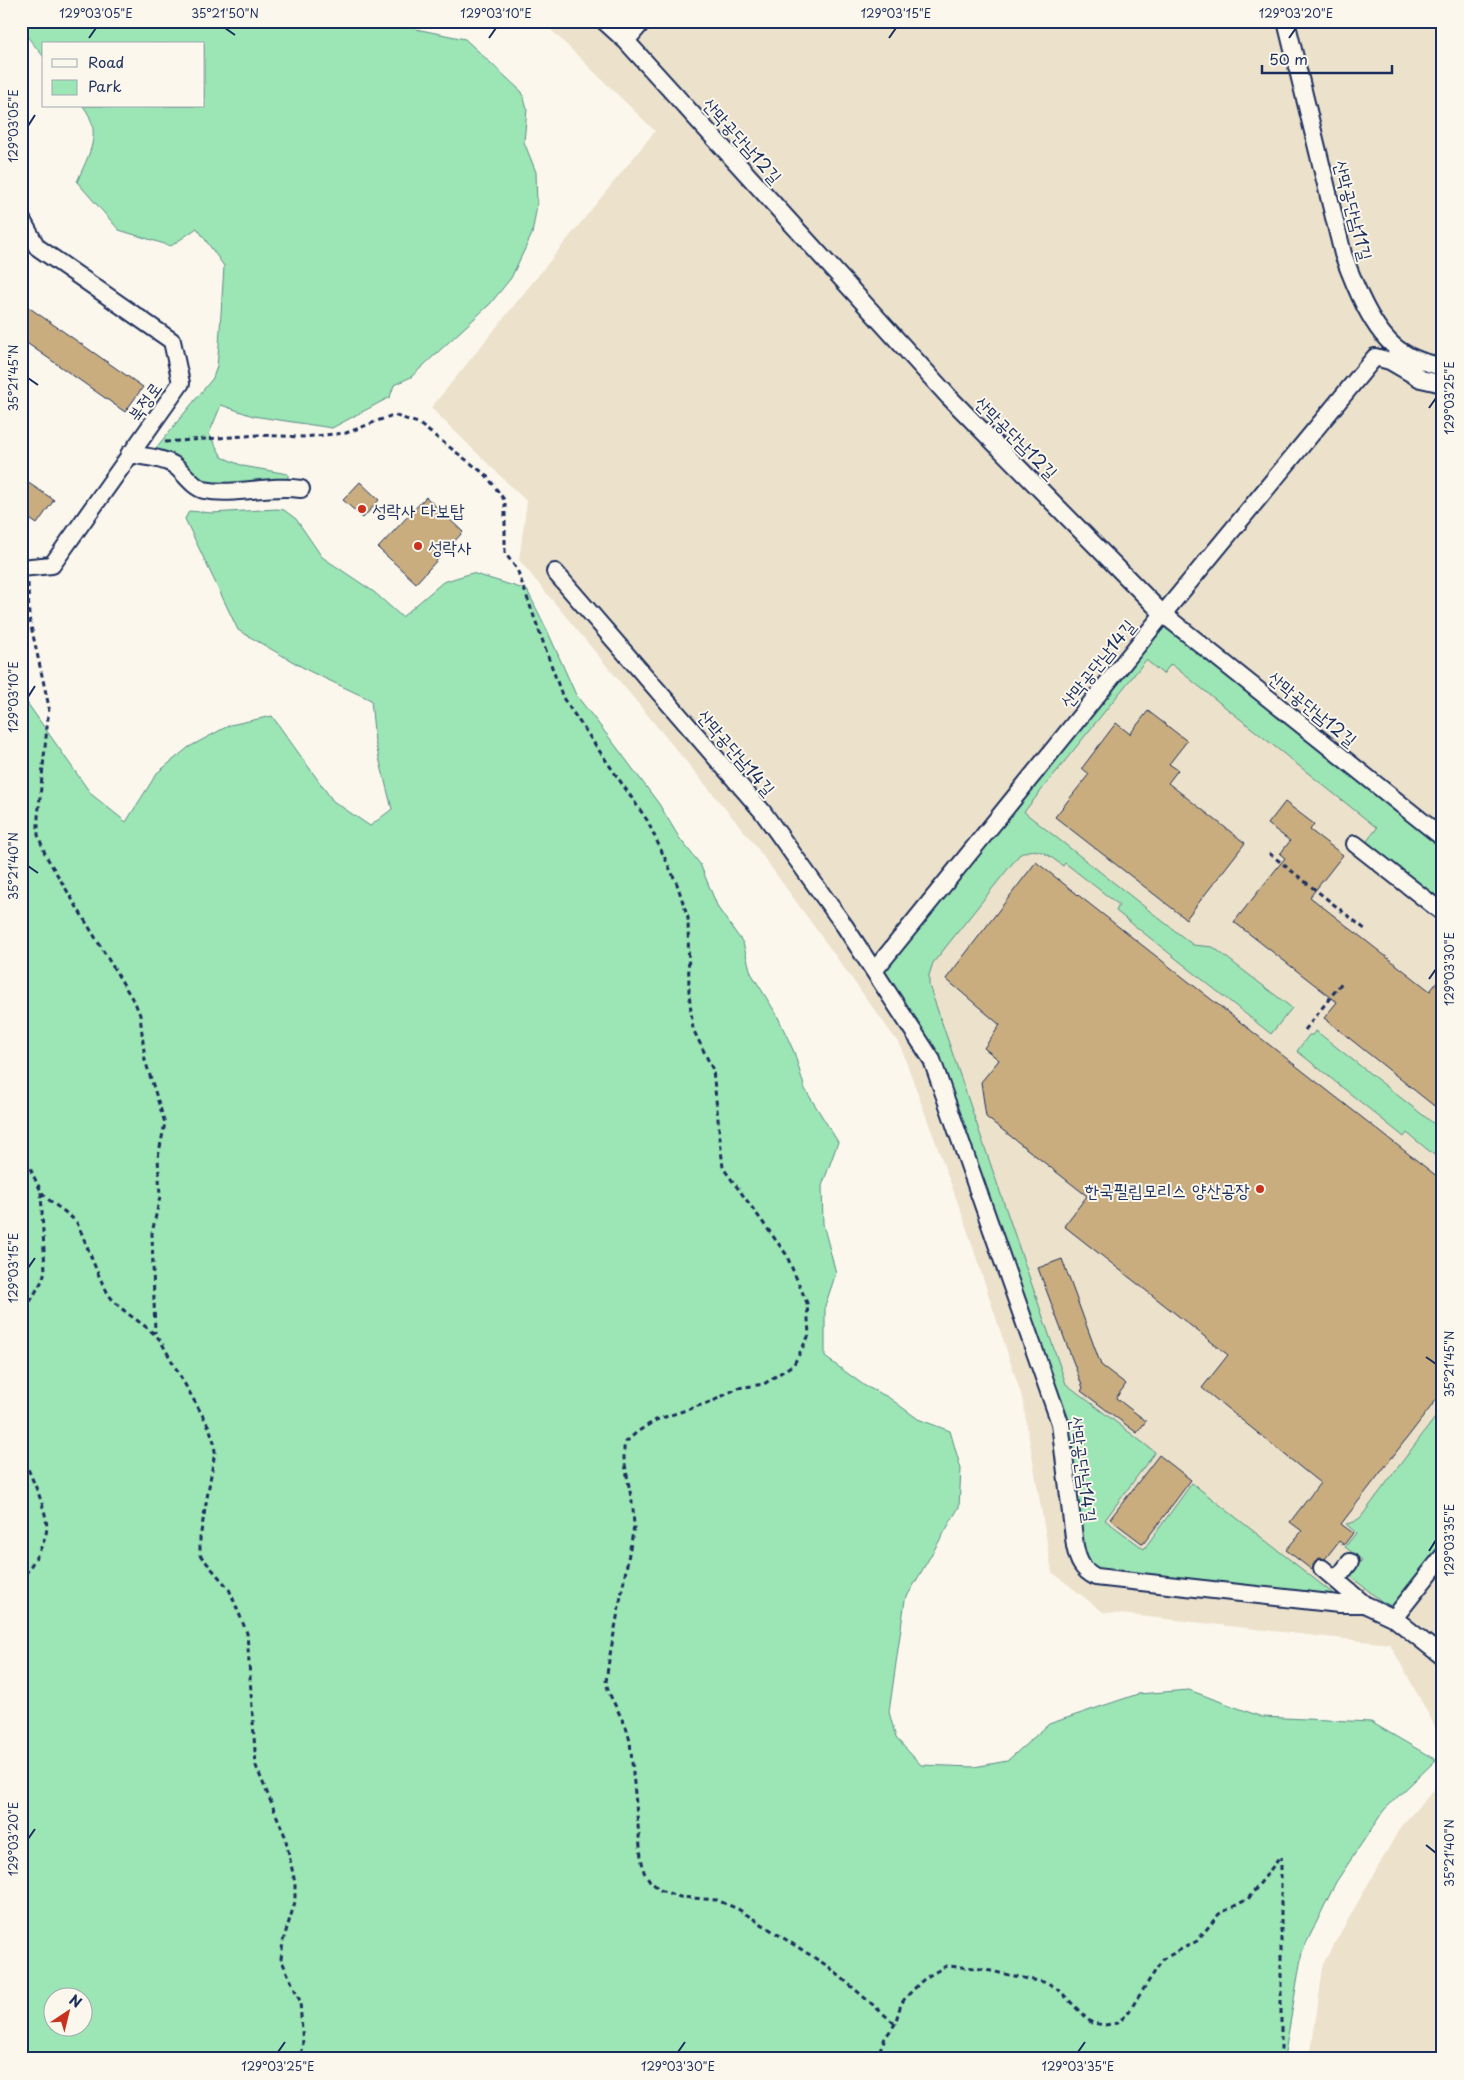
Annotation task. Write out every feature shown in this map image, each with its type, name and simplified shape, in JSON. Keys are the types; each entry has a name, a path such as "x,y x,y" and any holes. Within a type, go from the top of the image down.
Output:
{"street":[{"name":"산막공단남12길","path":"604,21 626,41 949,397 1163,614 1443,838"},
{"path":"626,41 643,21"},
{"name":"산막공단남11길","path":"1286,21 1343,254 1350,275 1378,326 1392,345 1420,362 1443,367"},
{"name":"북정로","path":"21,218 37,247 172,341 181,383 52,565 24,568"},
{"name":"산막공단남14길","path":"874,971 1163,614 1375,357 1390,361 1421,379 1443,384"},
{"path":"134,449 177,467 195,486 204,490 250,491 279,487 301,488"},
{"name":"산막공단남14길","path":"555,572 762,812 844,925 932,1060 1060,1423 1075,1546 1080,1565 1086,1572 1096,1577 1340,1604 1364,1604 1394,1618 1443,1657"},
{"path":"1355,844 1443,913"},
{"path":"1394,1618 1443,1556"},
{"path":"1336,1580 1350,1562"},
{"path":"1322,1568 1364,1604"}],"path":[{"path":"134,449 178,442 258,435 303,437 346,433 393,415 418,423 486,475 505,501 505,553 517,569 563,698 647,820 677,884 688,918 689,993 693,1029 713,1070 723,1168 786,1254 807,1303 809,1335 794,1364 764,1384 738,1388 713,1401 656,1420 637,1432 626,1442 624,1448 634,1527 606,1682 609,1693 626,1727 630,1741 644,1872 650,1881 670,1895 717,1900 738,1909 829,1967 895,2024"},
{"path":"24,568 29,617 49,706 38,835 46,856 136,1005 140,1015 145,1060 164,1123 158,1157 160,1198 152,1233 155,1334"},
{"path":"1269,853 1366,930"},
{"path":"1305,1030 1343,981"},
{"path":"21,1153 29,1164 43,1194 71,1215 78,1223 111,1299 155,1334 209,1428 214,1442 215,1452 200,1538 200,1552 206,1563 229,1589 247,1633 256,1766 285,1836 295,1883 295,1902 283,1941 280,1959 300,2001 303,2046 300,2059"},
{"path":"21,1317 42,1281 45,1271 41,1189"},
{"path":"21,1453 47,1525 45,1538 21,1582"},
{"path":"876,2059 885,2038 895,2024 901,2004 911,1990 937,1970 946,1966 953,1965 1048,1983 1060,1991 1092,2023 1105,2025 1118,2023 1128,2013 1163,1959 1197,1942 1220,1914 1248,1899 1281,1856 1281,2059"}],"shaded area":[{"path":"542,21 1443,21 1443,1741 1390,1644 1103,1612 1052,1572 1022,1397 963,1217 900,1045 752,841 519,560 527,502 431,408 655,131"},
{"path":"1443,1780 1443,2059 1310,2059 1324,1962 1401,1826"}],"green space":[{"path":"21,21 409,21 416,29 465,39 522,92 527,109 524,142 536,172 537,205 532,234 511,278 490,304 411,377 394,385 390,397 332,428 253,416 221,405 209,434 222,457 243,466 288,474 288,480 246,485 203,483 174,458 155,449 213,378 217,366 224,266 197,228 171,246 119,230 77,182 89,153 93,135 92,125 84,108 205,108 205,42 42,42 42,55 21,29"},
{"path":"284,510 296,519 322,557 374,592 402,617 443,582 472,573 527,590 576,695 659,804 680,839 700,864 718,908 743,943 751,973 777,1015 794,1052 805,1089 838,1142 822,1186 823,1224 836,1273 825,1306 825,1357 865,1386 888,1397 918,1419 950,1431 961,1469 959,1507 905,1600 889,1712 896,1738 921,1765 974,1767 1007,1761 1049,1724 1138,1694 1189,1690 1262,1717 1371,1722 1436,1760 1384,1810 1336,1882 1302,1952 1284,2059 21,2059 21,694 91,794 126,822 157,773 189,747 230,725 272,716 333,801 370,826 392,809 375,742 371,700 309,671 238,630 185,519 189,511 212,513"},
{"path":"1163,614 1443,838 1443,892 1435,901 1364,845 1377,828 1171,664 1163,674 1146,660 1024,812 1193,945 1213,947 1292,1008 1271,1034 1116,911 1119,905 1065,863 1063,866 1042,852 1037,851 1025,852 1019,855 933,963 929,975 929,985 1066,1384 1155,1452 1105,1520 1144,1549 1192,1483 1340,1599 1087,1572 1060,1423 932,1060 874,971"},
{"path":"1316,1031 1443,1131 1443,1162 1407,1133 1404,1137 1297,1051 1309,1035"},
{"path":"1443,1407 1443,1544 1390,1608 1350,1576 1362,1560 1345,1547 1356,1533 1346,1524 1354,1522 1361,1517"}],"building":[{"path":"21,302 143,387 125,412 21,339"},
{"path":"21,478 54,500 37,524 21,513"},
{"name":"성락사 다보탑","path":"360,482 379,500 363,518 343,500"},
{"path":"426,497 463,532 416,583 378,548"},
{"path":"1148,711 1187,741 1169,764 1178,770 1168,783 1245,843 1186,919 1055,817 1089,774 1082,768 1116,723 1130,734"},
{"path":"1285,802 1314,824 1310,830 1343,855 1310,897 1430,991 1443,975 1443,1113 1324,1018 1337,1002 1234,922 1285,858 1280,854 1290,841 1268,824"},
{"name":"한국필립모리스 양산공장","path":"1036,862 1443,1181 1443,1391 1341,1524 1353,1533 1344,1545 1339,1541 1325,1559 1319,1558 1315,1561 1312,1570 1286,1550 1302,1531 1290,1522 1320,1483 1202,1388 1228,1355 1064,1226 1087,1196 986,1117 981,1082 999,1060 984,1048 1000,1025 946,979"},
{"path":"1062,1259 1101,1365 1126,1384 1116,1398 1146,1421 1137,1433 1081,1391 1083,1388 1038,1268"},
{"path":"1159,1455 1191,1480 1143,1544 1110,1519"}],"place":[{"name":"성락사 다보탑","path":"362,509"},
{"name":"성락사","path":"418,546"},
{"name":"한국필립모리스 양산공장","path":"1260,1189"}]}
